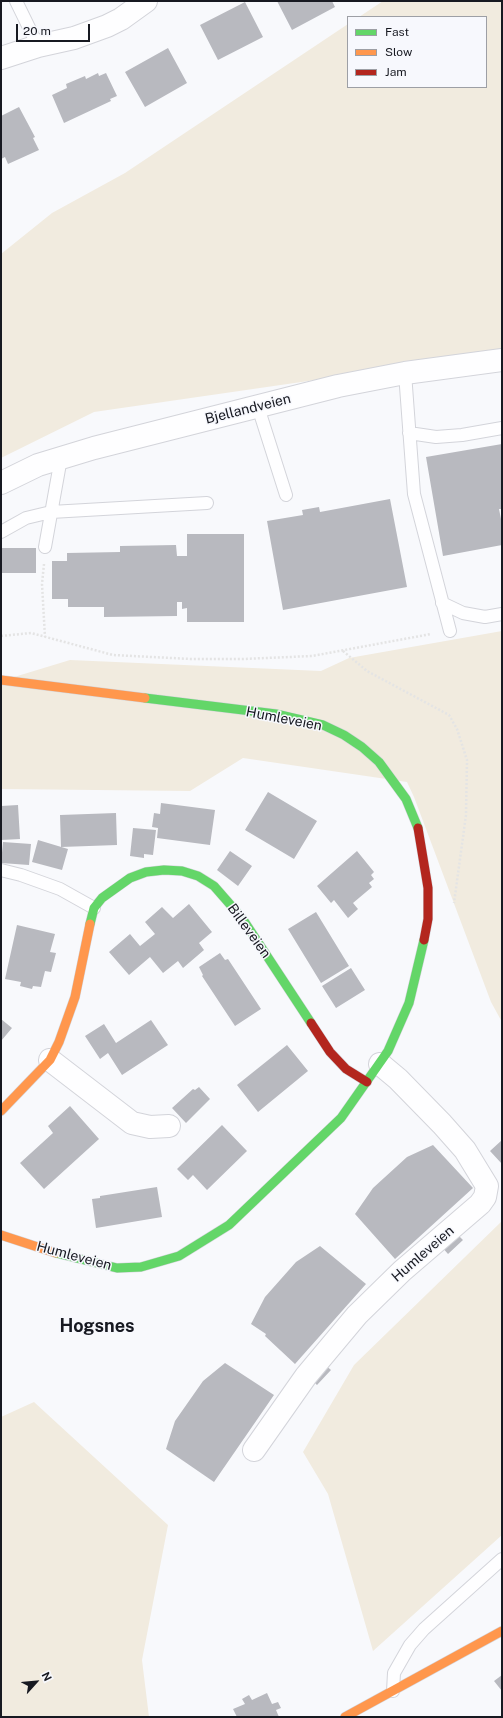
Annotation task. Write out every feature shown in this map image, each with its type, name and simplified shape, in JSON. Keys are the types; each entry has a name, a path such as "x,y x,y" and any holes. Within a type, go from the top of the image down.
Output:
{"street":[{"path":"1,58 38,46 74,38 107,26 121,19 146,1"},
{"name":"Bjellandveien","path":"1,483 38,465 61,458 338,386 405,373 502,360"},
{"name":"Humleveien","path":"1,680 276,714 323,725 350,739 379,762 406,799 420,834 428,888 428,919 409,1003 388,1051 341,1118 229,1225 179,1256 141,1267 117,1268 70,1258 1,1235"},
{"name":"Billeveien","path":"94,908 102,898 130,878 146,872 164,870 182,871 198,876 214,886 242,918 330,1052 346,1069 367,1082"},
{"path":"1,1111 50,1060 59,1042 75,998 94,908"},
{"path":"50,1060 132,1123 150,1128 169,1126"},
{"name":"Humleveien","path":"254,1450 306,1376 357,1315 402,1271 480,1204 485,1197 486,1186 465,1150 437,1118 398,1079 380,1064"},
{"path":"345,1717 502,1631"}],"lane":[{"path":"16,1 38,46"},
{"path":"405,373 414,494 450,631"},
{"path":"258,406 286,495"},
{"path":"409,433 436,437 502,428"},
{"path":"45,548 61,458"},
{"path":"1,532 26,518 51,512 207,503"},
{"path":"442,603 463,613 485,617 502,614"},
{"path":"1,870 21,875 60,889 94,908"},
{"path":"393,1691 394,1673 410,1645 424,1629 502,1559"}],"path":[{"path":"45,548 42,584 45,637"},
{"path":"1,636 31,633 112,655 191,659 243,659 312,656 450,631"},
{"path":"342,651 367,671 448,715 458,729 467,760 466,814 453,909"}],"shaded area":[{"path":"383,1 502,1 502,353 94,412 1,458 1,254 52,213 125,173 347,25 347,88 487,88 487,16 360,16"},
{"path":"502,631 502,1022 491,1002 407,782 243,758 190,791 1,789 1,681 70,660 321,671 349,658"},
{"path":"502,1221 502,1535 373,1651 328,1494 303,1452 354,1365"},
{"path":"34,1402 168,1525 142,1660 149,1717 1,1717 1,1417"}],"building":[{"path":"277,1 332,1 335,7 292,30"},
{"path":"245,2 263,37 218,60 200,25"},
{"path":"168,48 187,83 145,107 125,72"},
{"path":"98,73 99,76 106,73 117,96 110,99 111,101 64,123 52,95 67,88 66,84 85,76 86,79"},
{"path":"19,107 35,137 33,138 39,150 8,164 5,157 1,159 1,116"},
{"path":"502,444 502,509 499,509 502,524 502,545 443,556 426,457"},
{"path":"390,499 407,587 283,610 267,521 303,515 302,510 319,507 320,512"},
{"path":"187,534 244,534 244,622 187,622 187,608 182,609 182,602 177,602 177,616 104,617 104,607 68,607 68,599 52,599 52,561 67,561 67,553 120,552 120,546 176,545 177,556 187,556"},
{"path":"1,548 36,548 36,573 1,573"},
{"path":"268,792 317,821 294,859 245,830"},
{"path":"161,803 215,810 210,845 157,838 158,828 152,827 154,813 160,814"},
{"path":"18,805 20,839 1,840 1,806"},
{"path":"116,813 117,845 61,847 60,815"},
{"path":"133,828 156,830 153,855 144,854 144,858 130,856"},
{"path":"38,840 68,849 62,870 32,862"},
{"path":"3,842 31,844 29,865 1,863"},
{"path":"230,851 252,866 238,886 217,870"},
{"path":"357,851 374,872 371,875 374,879 369,883 372,887 353,903 358,909 348,918 334,900 331,903 317,886"},
{"path":"189,904 212,932 199,943 204,950 183,968 178,961 163,973 150,957 129,975 109,952 130,934 140,946 155,934 145,922 162,907 173,918"},
{"path":"316,912 349,966 321,983 288,929"},
{"path":"17,925 55,934 50,952 56,953 51,972 45,971 41,987 33,986 32,989 20,986 21,982 5,979"},
{"path":"220,953 225,960 228,959 261,1009 235,1026 202,976 203,975 199,967"},
{"path":"351,968 365,990 336,1008 322,986"},
{"path":"1,1019 12,1028 1,1041"},
{"path":"151,1020 168,1045 122,1075 108,1053 100,1059 85,1036 104,1024 116,1043"},
{"path":"287,1045 308,1071 258,1112 237,1085"},
{"path":"199,1087 210,1099 186,1123 172,1108 193,1089 195,1090"},
{"path":"70,1106 99,1139 44,1189 20,1163 53,1133 48,1126"},
{"path":"222,1125 247,1151 207,1190 193,1175 188,1180 177,1169"},
{"path":"502,1140 502,1164 490,1151"},
{"path":"433,1145 473,1188 395,1259 355,1214 373,1188 407,1157"},
{"path":"157,1187 162,1217 96,1228 92,1199 100,1198 100,1196"},
{"path":"456,1233 463,1240 448,1254 441,1246"},
{"path":"320,1246 366,1284 295,1364 265,1336 266,1334 251,1324 265,1297 296,1262"},
{"path":"225,1363 274,1395 214,1482 166,1449 175,1421 203,1381"},
{"path":"323,1363 331,1370 317,1385 310,1378"},
{"path":"502,1675 502,1691 494,1681"},
{"path":"267,1693 272,1704 278,1702 281,1708 276,1710 279,1717 237,1717 233,1709 245,1704 242,1699 249,1695 252,1700"}],"traffic: fast":[{"path":"145,698 276,714 323,725 344,735 362,747 379,762 406,799 418,828"},
{"path":"90,924 94,908 102,898 130,878 146,872 164,870 182,871 198,876 214,886 242,918 311,1023"},
{"path":"56,1253 117,1268 141,1267 179,1256 229,1225 341,1118 388,1051 409,1003 424,940"}],"traffic: slow":[{"path":"1,680 145,698"},
{"path":"1,1111 50,1060 59,1042 75,997 90,924"},
{"path":"1,1235 56,1253"},
{"path":"345,1717 502,1631"}],"traffic: jam":[{"path":"418,828 428,888 428,919 424,940"},
{"path":"311,1023 330,1052 346,1069 367,1082"}],"district":[{"name":"Hogsnes","path":"97,1326"}]}
